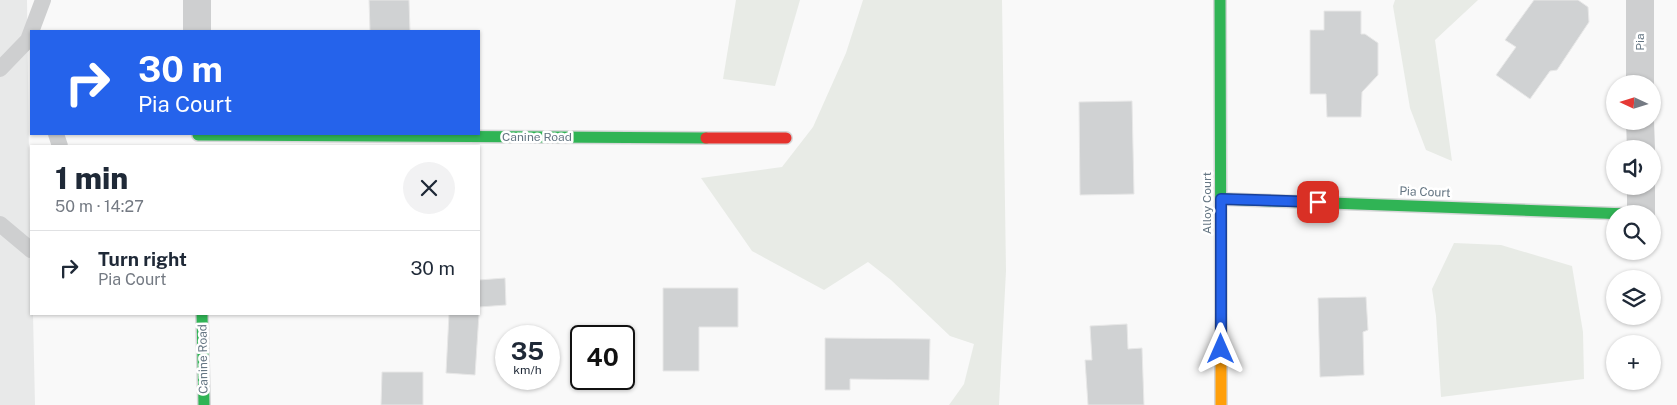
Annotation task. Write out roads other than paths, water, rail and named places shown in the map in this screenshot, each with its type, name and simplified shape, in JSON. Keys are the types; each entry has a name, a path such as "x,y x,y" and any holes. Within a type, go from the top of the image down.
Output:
{"street":[{"path":"196,0 197,30"},
{"name":"Alloy Court","path":"1220,0 1221,405"},
{"name":"Pia","path":"1640,0 1640,75"},
{"name":"Canine Road","path":"198,138 786,138"},
{"name":"Pia Court","path":"1221,199 1606,213"},
{"name":"Canine Road","path":"202,315 204,405"}],"lane":[{"path":"34,30 43,0"},
{"path":"0,69 30,45"},
{"path":"0,224 30,249"}]}
